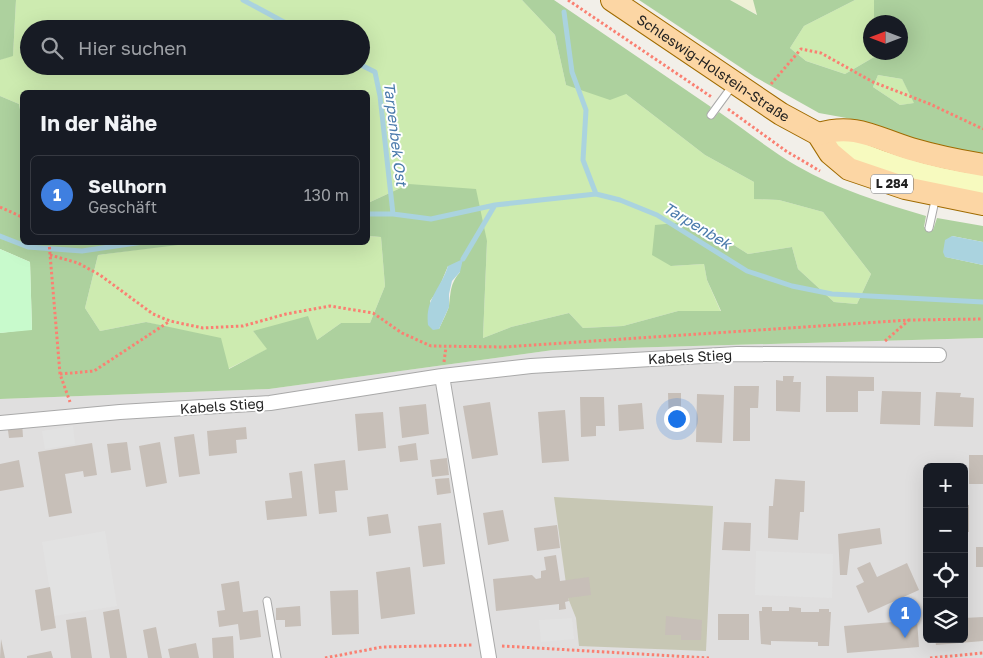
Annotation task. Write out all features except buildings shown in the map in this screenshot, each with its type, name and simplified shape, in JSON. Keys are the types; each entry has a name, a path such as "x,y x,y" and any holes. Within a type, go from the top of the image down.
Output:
{"main road":[{"name":"Schleswig-Holstein-Straße","path":"612,0 760,100 818,134 880,160 923,173 983,185"},
{"path":"818,134 838,128 862,131 927,153 983,166"},
{"name":"Schleswig-Holstein-Straße","path":"818,134 830,154 849,169 905,188 936,196 983,204"}],"street":[{"name":"Kabels Stieg","path":"0,424 270,403 442,376 531,366 737,354 939,355"},
{"path":"442,376 488,652"}],"lane":[{"path":"711,115 734,82"},
{"path":"929,228 936,196"},
{"path":"267,600 277,658"}],"path":[{"path":"760,100 779,72 801,48 821,53 874,82 930,104 983,129"},
{"path":"0,207 20,216"},
{"path":"49,245 60,374 75,417"},
{"path":"50,255 78,262 100,275 153,314 170,321 203,328 243,326 286,314 330,306 373,313 402,333 431,346 504,347 909,320 983,319"},
{"path":"868,356 909,320"},
{"path":"60,374 94,371 170,321"},
{"path":"325,658 382,647 709,658"},
{"path":"930,658 983,654"}],"shaded area":[{"path":"730,0 753,0 758,15"},
{"path":"983,338 983,658 0,658 0,399 269,389 553,350"},
{"path":"73,426 75,444 45,449 42,431"},
{"path":"554,497 713,506 706,651 579,646 576,618 568,598"},
{"path":"105,531 117,606 54,616 42,542"},
{"path":"756,551 833,554 832,598 755,595"},
{"path":"572,618 574,639 541,642 539,620"}],"green space":[{"path":"0,0 16,0 13,56 0,60"},
{"path":"16,0 522,0 555,35 566,85 626,94 705,155 754,182 755,199 779,200 823,212 871,274 857,304 834,302 798,269 792,247 748,254 696,221 671,266 704,264 707,280 721,312 678,311 623,326 583,328 569,313 511,327 483,338 487,241 409,184 370,202 370,90 20,90 20,109 19,104 0,96 0,60 13,55"},
{"path":"522,0 554,0 711,107 707,114 714,118 719,112 797,166 828,182 860,195 926,216 924,227 933,230 937,218 983,226 983,242 952,236 946,257 983,265 983,338 553,350 269,389 0,399 0,333 32,329 30,262 0,249 0,96 19,104 20,109 20,245 178,245 98,255 85,308 100,331 146,322 221,338 229,369 267,349 253,331 308,316 317,340 341,323 370,323 385,286 381,237 370,236 370,202 409,184 476,189 487,241 483,338 511,327 569,313 583,328 623,326 678,311 721,311 707,280 704,264 671,266 652,255 655,225 696,221 748,254 792,247 798,269 834,302 857,304 871,274 823,212 779,200 754,199 754,182 705,155 626,94 610,100 566,85 555,35","holes":["448,266 460,272 453,284 446,315 439,329 430,301 438,290"]},
{"path":"639,0 730,0 757,15 753,0 855,0 804,26 790,48 806,61 845,74 869,60 908,60 908,15 874,15 874,0 983,0 983,156 920,144 863,121 819,113 755,77","holes":["878,75 902,79 914,103 900,105 873,87"]},
{"path":"855,0 874,0 874,15 863,15 863,60 869,60 845,74 806,61 790,48 804,26"},
{"path":"878,75 902,79 915,103 900,105 873,87"},
{"path":"370,236 381,237 385,286 370,323 341,323 317,340 253,331 268,349 228,369 173,329 146,322 100,331 85,308 98,255 172,245 370,245"},
{"path":"0,249 30,262 32,330 0,333"}],"water":[{"path":"952,236 983,242 983,265 945,257 943,252 945,240"},
{"path":"463,259 460,272 452,281 449,307 439,329 433,330 428,325 431,301 448,266"}],"waterway":[{"name":"Tarpenbek Ost","path":"243,0 280,20"},
{"path":"564,12 572,72 586,110 583,160 596,194"},
{"name":"Tarpenbek Ost","path":"370,70 375,72 380,96 393,214"},
{"name":"Tarpenbek","path":"370,214 393,214 431,219 495,205 596,194 620,200 657,215 747,271 792,286 832,294 983,302"},
{"path":"463,259 495,205"},
{"name":"Tarpenbek","path":"0,236 20,244"},
{"name":"Tarpenbek","path":"23,245 82,251 123,245"}],"place":[{"name":"Sellhorn","path":"905,638"}]}
